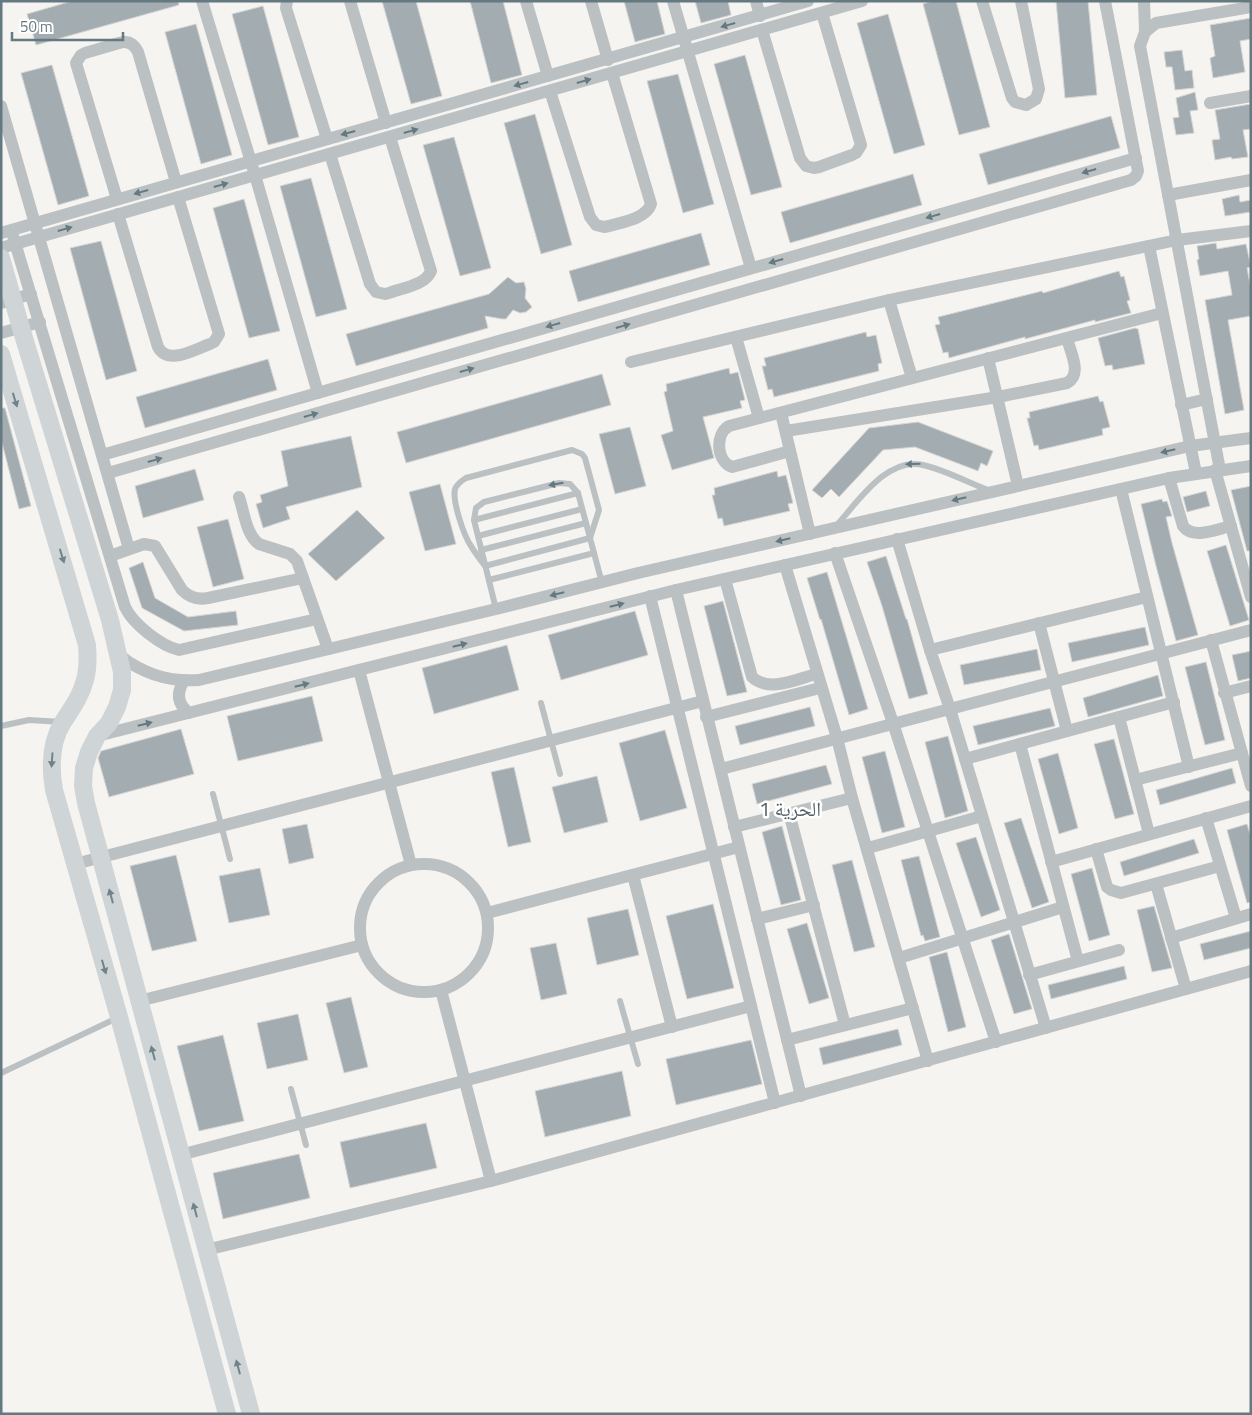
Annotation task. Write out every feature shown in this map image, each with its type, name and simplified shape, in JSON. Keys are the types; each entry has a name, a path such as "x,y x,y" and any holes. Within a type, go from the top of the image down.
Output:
{"street":[{"path":"202,1 251,161 318,393"},
{"path":"287,1 286,8 326,139"},
{"path":"350,1 386,123"},
{"path":"526,1 548,76"},
{"path":"591,1 608,60"},
{"path":"673,1 751,268"},
{"path":"756,1 760,16"},
{"path":"317,619 190,648 173,649 132,618 125,607 16,244 6,231 608,60 808,1"},
{"path":"1,248 862,1"},
{"path":"982,1 1012,98 1015,102 1026,105 1036,99 1039,89 1021,1"},
{"path":"108,474 1131,180 1138,174 1136,158 1105,1"},
{"path":"1144,1 1145,32 1140,46 1141,55 1215,442 1218,470 1231,526 1249,583 1251,597"},
{"path":"1145,32 1156,23 1251,6"},
{"path":"762,30 800,158 806,166 819,167 856,153 861,145 822,12"},
{"path":"117,199 76,63 81,55 85,53 119,43 132,44 138,52 176,182"},
{"path":"550,91 590,218 596,225 609,226 642,215 649,209 650,204 612,73"},
{"path":"1210,103 1251,96"},
{"path":"1,106 129,549"},
{"path":"330,154 370,284 376,292 389,293 422,281 431,271 390,136"},
{"path":"102,455 1136,158"},
{"path":"1168,196 1251,180"},
{"path":"118,214 158,347 168,356 177,355 214,342 218,334 178,197"},
{"path":"631,362 889,300 1176,240 1251,231"},
{"path":"1149,246 1196,474"},
{"path":"1,258 7,302 20,328 110,620 122,672 122,690 117,707 109,723 97,736 84,768 83,786 86,803 251,1414"},
{"path":"7,302 31,294"},
{"path":"889,300 912,378"},
{"path":"790,451 735,466 726,464 719,442 721,432 729,426 1162,312"},
{"path":"1,333 40,322"},
{"path":"736,337 759,418"},
{"path":"786,431 998,397 1070,381 1075,370 1066,338"},
{"path":"1,354 87,645 88,662 85,679 80,695 57,735 53,748 51,776 227,1414"},
{"path":"988,358 1018,486"},
{"path":"1181,405 1207,399"},
{"path":"781,413 810,534"},
{"path":"119,655 130,664 149,674 170,680 184,681 213,677 833,528 1190,446 1251,438"},
{"path":"97,736 650,596 1169,478 1251,466"},
{"path":"1169,478 1183,526 1186,530 1194,534 1231,526"},
{"path":"1120,489 1189,766"},
{"path":"239,497 255,542 294,557 328,649"},
{"path":"897,539 1046,1028"},
{"path":"110,556 148,544 155,546 182,590 197,599 303,578"},
{"path":"835,553 893,724 996,1042"},
{"path":"785,565 820,688 837,738 852,798 928,1061"},
{"path":"725,579 749,672 752,677 761,684 773,685 816,674"},
{"path":"676,590 801,1096"},
{"path":"650,596 775,1103"},
{"path":"930,650 1147,597"},
{"path":"1039,623 1067,731"},
{"path":"721,769 1251,630"},
{"path":"1211,640 1251,786"},
{"path":"359,670 411,865"},
{"path":"184,681 178,694 179,702 189,713"},
{"path":"773,685 776,699"},
{"path":"1224,693 1251,686"},
{"path":"706,717 820,688"},
{"path":"75,864 703,701"},
{"path":"964,759 1174,702"},
{"path":"1119,717 1149,834"},
{"path":"1020,744 1078,961"},
{"path":"1135,780 1242,753"},
{"path":"734,827 852,798"},
{"path":"1051,862 1251,806"},
{"path":"790,813 846,1025"},
{"path":"868,848 982,816"},
{"path":"1206,818 1236,918"},
{"path":"487,913 739,847"},
{"path":"1096,850 1107,887 1121,893 1220,866"},
{"path":"430,864 450,869 466,880 479,895 487,913 488,933 484,952 474,969 459,982 441,990 421,992 401,988 390,982 370,964 362,945 359,924 364,904 375,886 391,873 411,865 430,864"},
{"path":"633,875 672,1027"},
{"path":"1156,884 1186,989"},
{"path":"756,920 814,905"},
{"path":"899,958 1063,907"},
{"path":"1171,938 1251,914"},
{"path":"139,1001 362,945"},
{"path":"1029,975 1119,950"},
{"path":"206,1250 491,1181 1251,971"},
{"path":"441,990 491,1181"},
{"path":"180,1155 751,1006"},
{"path":"787,1040 913,1008"},
{"path":"207,1341 229,1335"}],"lane":[{"path":"485,566 467,538 455,502 457,486 466,478 562,451 577,451 582,454 587,462 599,510 590,538"},
{"path":"833,528 881,477 897,466 922,464 992,492"},
{"path":"496,609 474,520 476,508 484,502 559,483 570,484 578,493 602,583"},
{"path":"474,520 578,493"},
{"path":"478,536 582,509"},
{"path":"481,550 586,523"},
{"path":"485,566 590,538"},
{"path":"489,580 594,553"},
{"path":"541,703 560,774"},
{"path":"1,726 29,720 63,722"},
{"path":"214,794 230,859"},
{"path":"620,1001 638,1064"},
{"path":"1,1073 118,1017"},
{"path":"291,1089 306,1145"}],"building":[{"path":"72,1 178,1 179,5 36,45 27,14"},
{"path":"382,1 416,1 442,96 411,104"},
{"path":"470,1 503,1 522,75 491,83"},
{"path":"624,1 657,1 665,34 635,42"},
{"path":"695,1 728,1 731,15 701,23"},
{"path":"932,1 956,1 990,127 959,135 923,4"},
{"path":"1056,1 1088,1 1097,95 1065,98"},
{"path":"263,6 299,137 268,145 232,14"},
{"path":"888,14 925,145 894,154 857,23"},
{"path":"1251,18 1251,39 1240,41 1245,72 1213,78 1210,58 1215,56 1210,25"},
{"path":"196,24 232,155 201,164 165,32"},
{"path":"1182,50 1185,71 1192,70 1194,88 1175,90 1172,67 1166,67 1164,52"},
{"path":"745,55 782,187 751,195 714,64"},
{"path":"52,65 89,196 58,205 21,73"},
{"path":"678,74 714,204 683,213 647,81"},
{"path":"1195,92 1198,110 1190,111 1194,133 1176,135 1173,118 1179,117 1176,98"},
{"path":"1251,104 1251,129 1243,130 1248,157 1232,159 1231,157 1215,160 1212,140 1220,139 1215,110"},
{"path":"535,114 572,245 541,254 504,123"},
{"path":"1111,116 1120,148 988,185 979,154"},
{"path":"454,137 491,268 460,276 423,145"},
{"path":"913,174 922,205 790,243 781,212"},
{"path":"311,178 347,309 316,317 280,186"},
{"path":"1239,195 1240,202 1251,200 1251,212 1225,216 1222,199"},
{"path":"244,199 280,331 249,338 213,208"},
{"path":"701,233 710,265 578,302 569,271"},
{"path":"101,241 137,371 106,380 70,248"},
{"path":"1216,243 1217,249 1246,244 1251,267 1247,268 1251,289 1251,316 1228,320 1244,410 1225,414 1205,300 1232,295 1228,271 1200,276 1197,260 1199,259 1197,246"},
{"path":"1119,271 1121,277 1124,276 1130,300 1127,301 1131,313 1095,322 1095,320 1025,339 1025,337 949,358 948,352 943,353 935,325 940,324 938,317 1042,291 1043,293"},
{"path":"508,277 516,283 524,282 526,289 525,298 532,307 526,312 520,313 513,310 506,319 485,316 488,328 356,366 346,334 489,294"},
{"path":"1135,328 1138,329 1145,364 1113,370 1112,365 1105,366 1098,338"},
{"path":"866,332 867,337 876,335 882,363 878,364 879,371 774,397 772,389 768,390 762,366 766,366 764,358"},
{"path":"268,359 277,390 145,428 136,397"},
{"path":"729,368 730,374 738,372 745,400 740,401 742,408 703,417 714,458 672,470 661,435 673,431 664,392 667,391 666,384"},
{"path":"602,374 611,405 406,463 397,432"},
{"path":"1098,396 1100,402 1103,401 1110,427 1102,429 1103,435 1039,450 1038,445 1034,446 1027,418 1030,418 1029,412"},
{"path":"1,408 5,408 31,506 19,509 1,439"},
{"path":"918,422 993,451 987,466 981,463 978,471 915,447 883,450 839,497 831,489 822,498 812,490 869,428"},
{"path":"630,427 646,486 615,494 599,434"},
{"path":"351,436 362,487 286,507 290,519 263,528 256,504 262,502 260,495 288,486 281,451"},
{"path":"195,469 204,500 143,518 135,486"},
{"path":"777,471 778,477 786,475 793,503 788,504 790,511 724,526 722,518 718,519 712,495 715,495 714,488"},
{"path":"440,484 456,544 425,551 409,492"},
{"path":"1251,486 1251,551 1247,551 1231,490"},
{"path":"1206,491 1210,506 1187,512 1183,497"},
{"path":"1162,499 1163,502 1167,501 1172,516 1166,517 1198,635 1176,641 1141,504"},
{"path":"357,510 385,538 336,581 308,554"},
{"path":"228,519 244,579 213,587 197,527"},
{"path":"1226,545 1249,620 1230,626 1207,551"},
{"path":"886,556 907,619 928,694 909,699 867,562"},
{"path":"143,562 155,598 188,617 236,611 238,625 184,631 142,608 129,568"},
{"path":"827,572 868,709 849,715 807,578"},
{"path":"723,601 747,692 727,696 704,606"},
{"path":"635,611 648,655 561,680 548,635"},
{"path":"1145,627 1149,645 1072,662 1068,643"},
{"path":"507,645 519,690 434,714 422,668"},
{"path":"1037,649 1041,670 964,685 960,665"},
{"path":"1251,651 1251,678 1238,681 1232,655"},
{"path":"1206,662 1225,740 1205,745 1185,667"},
{"path":"1158,675 1163,696 1088,717 1083,698"},
{"path":"312,696 323,741 238,761 227,716"},
{"path":"810,707 815,726 740,745 735,726"},
{"path":"1050,708 1055,726 978,745 973,726"},
{"path":"181,729 194,774 109,797 98,758 101,751"},
{"path":"665,730 687,808 640,821 619,743"},
{"path":"948,736 968,811 945,818 925,742"},
{"path":"1114,739 1134,814 1115,819 1094,744"},
{"path":"885,751 905,827 882,833 862,757"},
{"path":"1058,753 1078,828 1059,834 1038,759"},
{"path":"826,765 832,784 757,804 752,784"},
{"path":"514,767 531,842 508,847 491,772"},
{"path":"1232,768 1236,783 1160,805 1156,790"},
{"path":"597,776 608,822 564,833 552,787"},
{"path":"1021,818 1049,902 1032,908 1004,823"},
{"path":"307,824 314,858 289,864 282,829"},
{"path":"1247,824 1251,837 1251,902 1247,903 1227,830"},
{"path":"782,826 801,900 781,905 762,832"},
{"path":"976,837 1000,910 981,917 956,843"},
{"path":"1194,839 1199,853 1124,876 1120,862"},
{"path":"176,855 197,941 152,951 130,866"},
{"path":"919,856 940,937 925,941 923,935 921,936 901,860"},
{"path":"852,860 875,947 854,952 832,865"},
{"path":"260,868 270,915 229,923 219,876"},
{"path":"1092,868 1110,935 1089,941 1071,874"},
{"path":"713,904 734,988 687,999 666,916"},
{"path":"1154,906 1172,968 1152,972 1137,910"},
{"path":"628,909 639,955 597,965 587,918"},
{"path":"807,923 829,998 809,1004 787,929"},
{"path":"1251,931 1251,948 1204,960 1200,944"},
{"path":"1009,934 1032,1009 1014,1014 991,940"},
{"path":"556,943 567,994 541,1000 530,948"},
{"path":"947,952 966,1027 948,1032 929,957"},
{"path":"1124,966 1127,979 1051,999 1048,985"},
{"path":"351,997 368,1067 344,1073 326,1003"},
{"path":"298,1014 308,1060 267,1069 257,1023"},
{"path":"898,1029 902,1045 823,1065 819,1048"},
{"path":"223,1035 244,1121 199,1131 177,1046"},
{"path":"751,1040 762,1084 676,1105 666,1059"},
{"path":"622,1071 631,1116 545,1137 535,1091"},
{"path":"426,1123 437,1168 350,1188 340,1142"},
{"path":"299,1154 310,1198 223,1219 213,1173"}],"district":[{"name":"الحرية 1","path":"790,808"}]}
